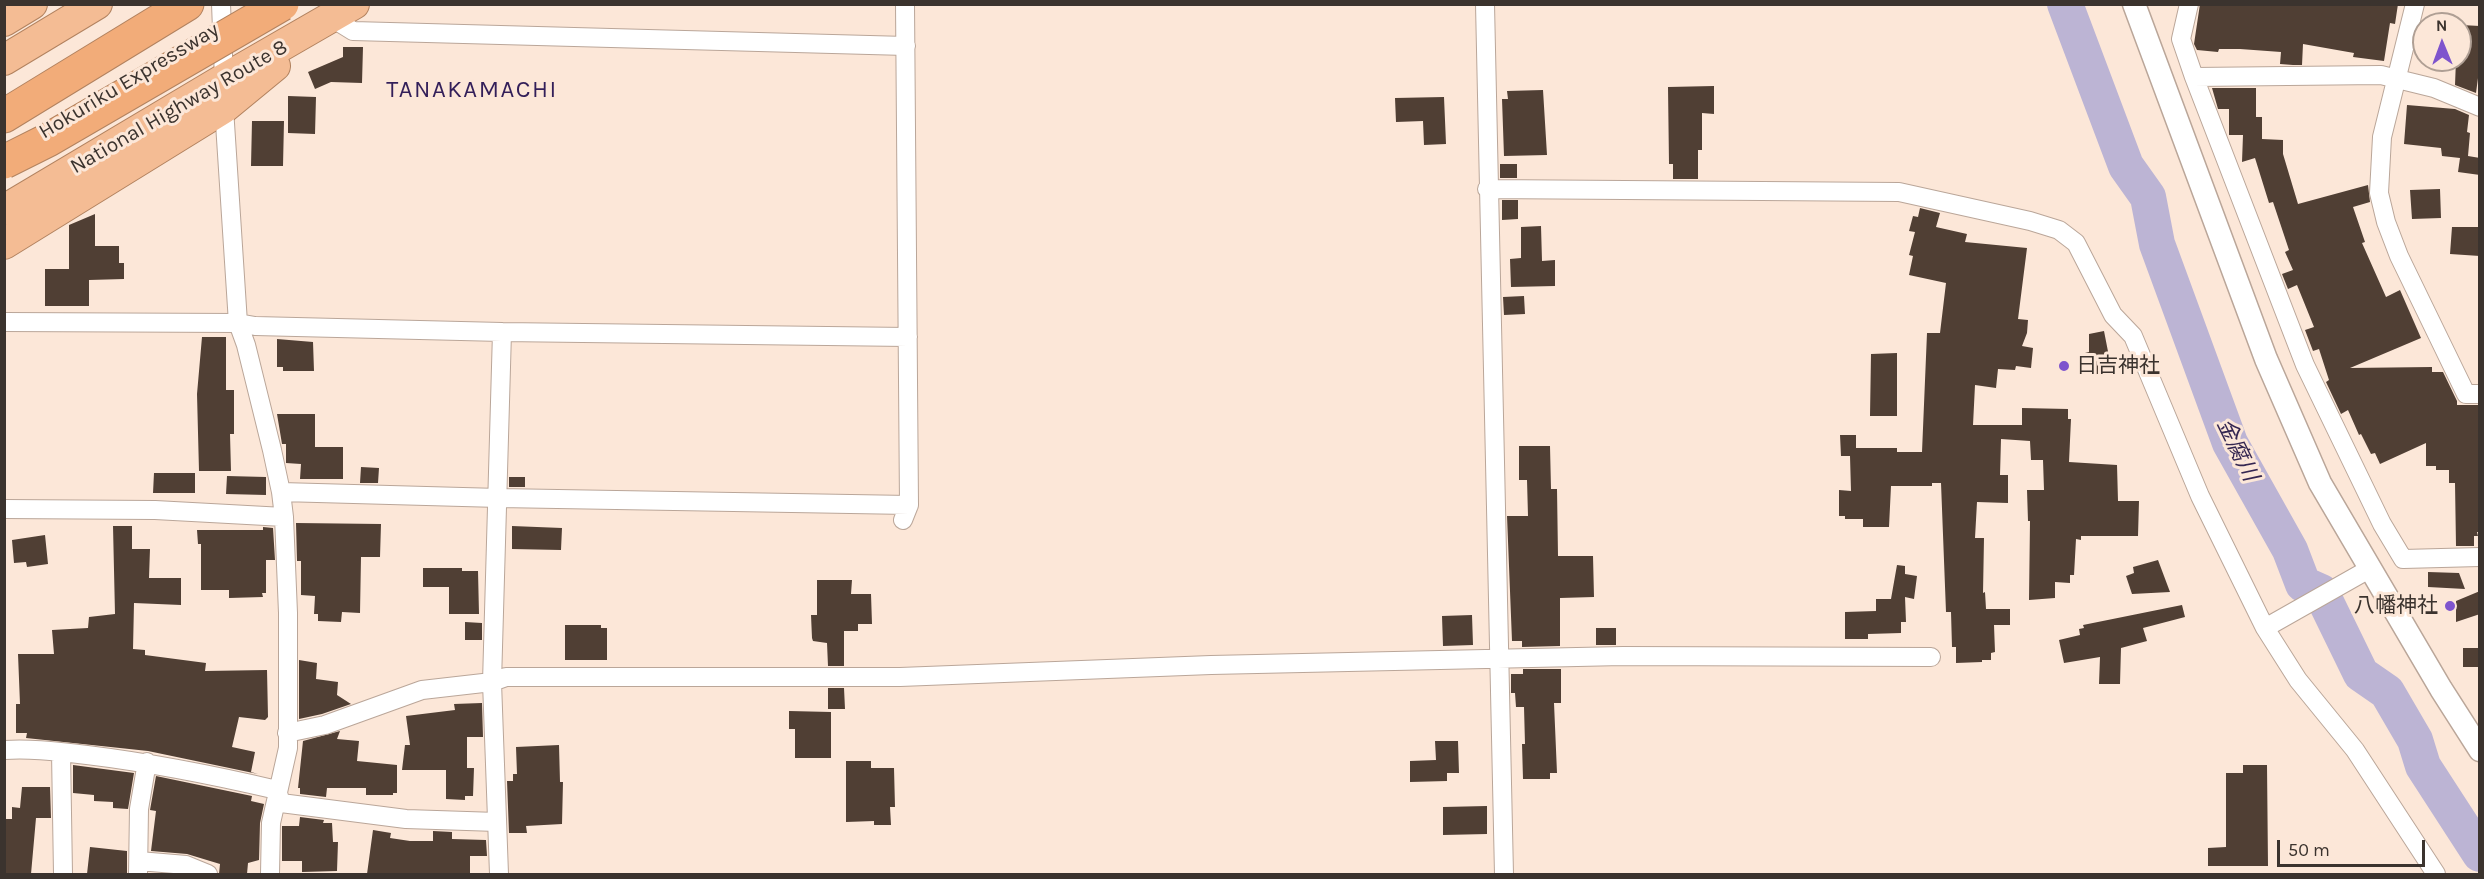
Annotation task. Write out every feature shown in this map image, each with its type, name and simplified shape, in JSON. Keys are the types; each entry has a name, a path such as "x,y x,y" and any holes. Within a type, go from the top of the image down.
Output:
{"highway":[{"path":"4,21 32,4"},
{"path":"4,60 97,4"},
{"path":"35,97 170,4"},
{"name":"Hokuriku Expressway","path":"4,116 187,4"},
{"name":"Hokuriku Expressway","path":"4,157 254,4"},
{"path":"4,162 48,140 282,4"},
{"path":"4,244 343,11"},
{"name":"National Highway Route 8","path":"4,210 224,93"}],"street":[{"path":"221,4 238,323 246,345 281,492 284,517 288,613 288,748 271,823 270,874"},
{"path":"281,492 906,513 908,337 905,4"},
{"path":"1485,4 1487,189 1504,874"},
{"path":"2134,4 2266,359 2320,483 2363,574 2480,750"},
{"path":"2189,4 2181,39 2194,77 2306,364 2382,524 2403,559 2480,557"},
{"path":"2415,4 2382,137 2379,193 2386,222 2399,256 2466,394 2480,394"},
{"path":"343,11 353,31 906,46"},
{"path":"2194,77 2381,75 2434,88 2480,107"},
{"path":"1487,189 1899,192 2030,221 2059,230 2076,243 2113,315 2133,336 2200,496 2298,680 2355,750 2436,874"},
{"path":"4,322 238,323 255,326 502,332 908,337"},
{"path":"499,874 492,682 502,332"},
{"path":"4,509 155,510 284,517"},
{"path":"2270,625 2363,574"},
{"path":"287,733 325,725 422,690 492,682 506,677 900,676 1623,656 1931,657"},
{"path":"4,750 61,752 147,762 277,790"},
{"path":"61,752 63,874"},
{"path":"147,762 139,809 139,868 186,865 208,874"},
{"path":"277,790 281,803 406,819 497,822"}],"building":[{"path":"2200,4 2398,4 2395,24 2390,23 2384,61 2353,57 2354,53 2303,44 2302,65 2293,65 2280,64 2281,52 2240,49 2219,49 2218,52 2197,50 2194,44"},
{"path":"2472,26 2480,26 2480,63 2476,93 2455,85 2456,72 2472,72"},
{"path":"343,47 363,47 362,83 331,82 315,89 308,72 343,57"},
{"path":"1714,86 1714,114 1702,113 1702,150 1698,150 1698,179 1673,179 1673,164 1669,164 1668,87"},
{"path":"2212,88 2256,88 2256,117 2262,117 2262,139 2283,140 2283,154 2298,204 2368,185 2370,202 2353,207 2365,242 2362,243 2386,297 2400,290 2421,338 2350,368 2432,367 2432,372 2443,372 2457,405 2480,405 2480,532 2477,532 2478,536 2474,536 2474,546 2456,546 2455,483 2449,483 2449,470 2436,470 2436,466 2426,466 2426,443 2380,464 2375,453 2371,454 2361,434 2359,435 2348,410 2341,414 2326,382 2329,380 2319,349 2313,351 2305,330 2314,327 2297,285 2288,289 2282,274 2293,270 2285,252 2289,250 2273,202 2269,203 2255,158 2242,162 2243,135 2229,135 2229,109 2218,109"},
{"path":"1543,90 1547,155 1504,156 1502,99 1508,99 1507,91"},
{"path":"288,96 316,97 315,134 288,133"},
{"path":"1444,97 1446,144 1424,145 1423,121 1396,122 1395,98"},
{"path":"2407,105 2455,109 2469,115 2468,156 2480,158 2480,175 2458,172 2460,158 2442,156 2441,148 2404,144"},
{"path":"252,121 284,121 283,166 251,166"},
{"path":"1500,164 1517,164 1517,178 1500,178"},
{"path":"2440,189 2441,218 2412,219 2410,190"},
{"path":"1502,200 1518,200 1518,219 1502,220"},
{"path":"1920,208 1940,213 1936,227 1967,234 1965,242 2027,248 2018,319 2028,320 2027,333 2022,346 2033,348 2031,368 2016,366 2015,370 1998,369 1996,388 1975,385 1973,425 2022,425 2022,408 2068,409 2068,419 2071,419 2069,462 2117,465 2118,501 2139,501 2138,536 2081,536 2081,540 2076,539 2074,575 2070,575 2070,583 2055,582 2055,598 2029,600 2030,521 2028,521 2027,490 2044,490 2043,460 2031,460 2030,441 2001,439 2000,475 2008,475 2008,503 1977,502 1975,538 1984,538 1983,593 1985,592 1986,609 2010,609 2010,625 1994,625 1995,652 1991,653 1991,660 1982,660 1982,662 1956,663 1956,647 1952,647 1951,612 1946,612 1941,483 1932,483 1932,486 1891,486 1889,527 1863,527 1863,519 1845,519 1845,516 1839,516 1839,490 1851,491 1850,456 1841,456 1840,435 1856,435 1856,448 1897,448 1897,452 1922,452 1927,333 1940,333 1946,283 1909,275 1913,256 1909,255 1915,232 1909,231 1913,216 1918,217"},
{"path":"95,214 95,246 119,246 119,263 124,263 124,279 89,280 89,306 45,306 45,269 69,269 69,225"},
{"path":"1541,226 1542,261 1555,260 1555,286 1511,287 1510,259 1521,258 1521,227"},
{"path":"2452,227 2480,227 2480,256 2450,254"},
{"path":"1524,296 1525,314 1504,315 1503,297"},
{"path":"2104,331 2112,372 2090,375 2085,353 2089,352 2089,334"},
{"path":"202,337 226,337 226,390 234,390 234,434 230,434 231,471 199,471 197,394"},
{"path":"277,339 313,342 314,371 283,371 283,367 277,367"},
{"path":"1897,353 1897,416 1870,416 1871,354"},
{"path":"277,414 315,414 315,447 343,447 343,479 300,479 301,464 286,463 286,444 282,444"},
{"path":"1519,446 1550,446 1551,489 1557,489 1558,556 1593,556 1594,597 1560,598 1560,646 1522,647 1522,641 1512,641 1507,516 1528,516 1527,480 1519,480"},
{"path":"361,467 379,468 378,483 360,483"},
{"path":"154,473 195,473 195,493 153,493"},
{"path":"227,476 266,477 266,495 226,494"},
{"path":"509,477 525,477 525,487 509,487"},
{"path":"296,523 381,524 380,557 361,557 360,613 342,612 341,622 318,621 318,614 314,614 315,596 301,595 301,561 297,561"},
{"path":"113,526 132,526 132,549 150,549 149,578 181,578 181,605 134,603 133,649 145,650 145,655 206,663 205,671 267,670 268,717 265,720 239,717 232,747 255,752 251,772 258,774 148,751 26,738 27,733 16,733 16,704 20,704 18,654 54,654 52,630 88,628 89,617 115,614"},
{"path":"512,526 562,528 561,550 512,549"},
{"path":"263,527 273,528 275,560 266,560 266,593 262,593 263,597 229,598 229,590 201,590 201,544 198,544 197,530 263,530"},
{"path":"45,535 48,564 27,567 26,562 14,563 12,540"},
{"path":"2158,560 2170,592 2132,594 2126,576 2134,573 2133,567"},
{"path":"1897,565 1905,566 1905,574 1917,576 1914,599 1905,597 1906,622 1901,622 1901,633 1868,634 1868,639 1845,639 1845,612 1876,611 1876,599 1891,599"},
{"path":"423,568 462,568 462,571 478,571 479,614 449,614 449,587 423,587"},
{"path":"2428,572 2459,573 2465,589 2428,587"},
{"path":"817,580 852,580 851,594 871,594 872,624 858,624 858,631 844,631 844,666 828,666 827,643 813,641 812,638 811,615 817,615"},
{"path":"2480,591 2480,614 2456,622 2456,601"},
{"path":"2182,605 2185,617 2143,628 2147,641 2121,648 2120,684 2099,684 2100,657 2064,663 2059,640 2080,635 2079,629 2084,628 2083,625"},
{"path":"1472,615 1473,645 1443,646 1442,616"},
{"path":"465,622 482,623 482,640 465,640"},
{"path":"565,625 601,625 601,628 607,628 607,660 565,660"},
{"path":"1596,628 1616,628 1616,645 1596,645"},
{"path":"2463,648 2480,648 2480,667 2463,667"},
{"path":"299,660 317,663 316,679 338,682 337,695 351,704 299,719"},
{"path":"1523,669 1561,669 1561,703 1554,703 1557,773 1550,773 1550,779 1523,779 1524,707 1516,707 1515,693 1511,693 1511,674 1523,674"},
{"path":"828,688 844,688 845,709 828,709"},
{"path":"482,703 483,737 467,737 467,768 474,768 473,796 465,796 465,800 446,799 446,770 402,770 405,745 410,745 406,716 455,710 454,704"},
{"path":"789,711 831,712 831,758 795,758 795,729 789,729"},
{"path":"340,731 337,739 359,741 357,761 397,765 397,793 366,795 366,788 327,788 326,797 300,794 300,788 298,788 303,741"},
{"path":"1435,741 1458,741 1459,773 1447,773 1447,781 1410,782 1410,761 1436,760"},
{"path":"559,745 560,782 563,782 562,824 526,826 527,833 509,833 507,781 513,781 513,774 517,774 516,747"},
{"path":"846,761 871,761 871,768 894,768 895,807 890,807 891,825 874,825 874,821 846,822"},
{"path":"73,765 134,773 128,809 113,808 113,802 94,801 94,795 73,793"},
{"path":"2243,765 2267,765 2268,866 2208,866 2208,848 2226,847 2226,773 2243,773"},
{"path":"156,776 252,796 251,801 264,804 260,823 259,860 248,863 247,874 219,874 220,864 187,854 151,851 156,811 150,810"},
{"path":"22,787 50,787 51,818 36,818 31,874 4,874 4,819 12,819 12,807 20,808"},
{"path":"1487,806 1487,834 1443,835 1443,807"},
{"path":"300,817 332,823 333,842 338,842 337,871 302,872 302,861 282,861 282,826 299,826"},
{"path":"373,830 391,833 390,838 410,841 433,841 433,831 452,832 452,839 486,840 487,856 470,856 470,874 367,874"},
{"path":"90,847 127,851 127,874 87,874"}],"waterway":[{"name":"金腐川","path":"2065,4 2126,166 2148,197 2157,244 2230,443 2290,550 2303,584 2321,592 2361,674 2387,692 2415,740 2423,766 2480,854"}],"place":[{"name":"日吉神社","path":"2064,366"},
{"name":"八幡神社","path":"2450,606"}],"district":[{"name":"TANAKAMACHI","path":"472,90"}]}
